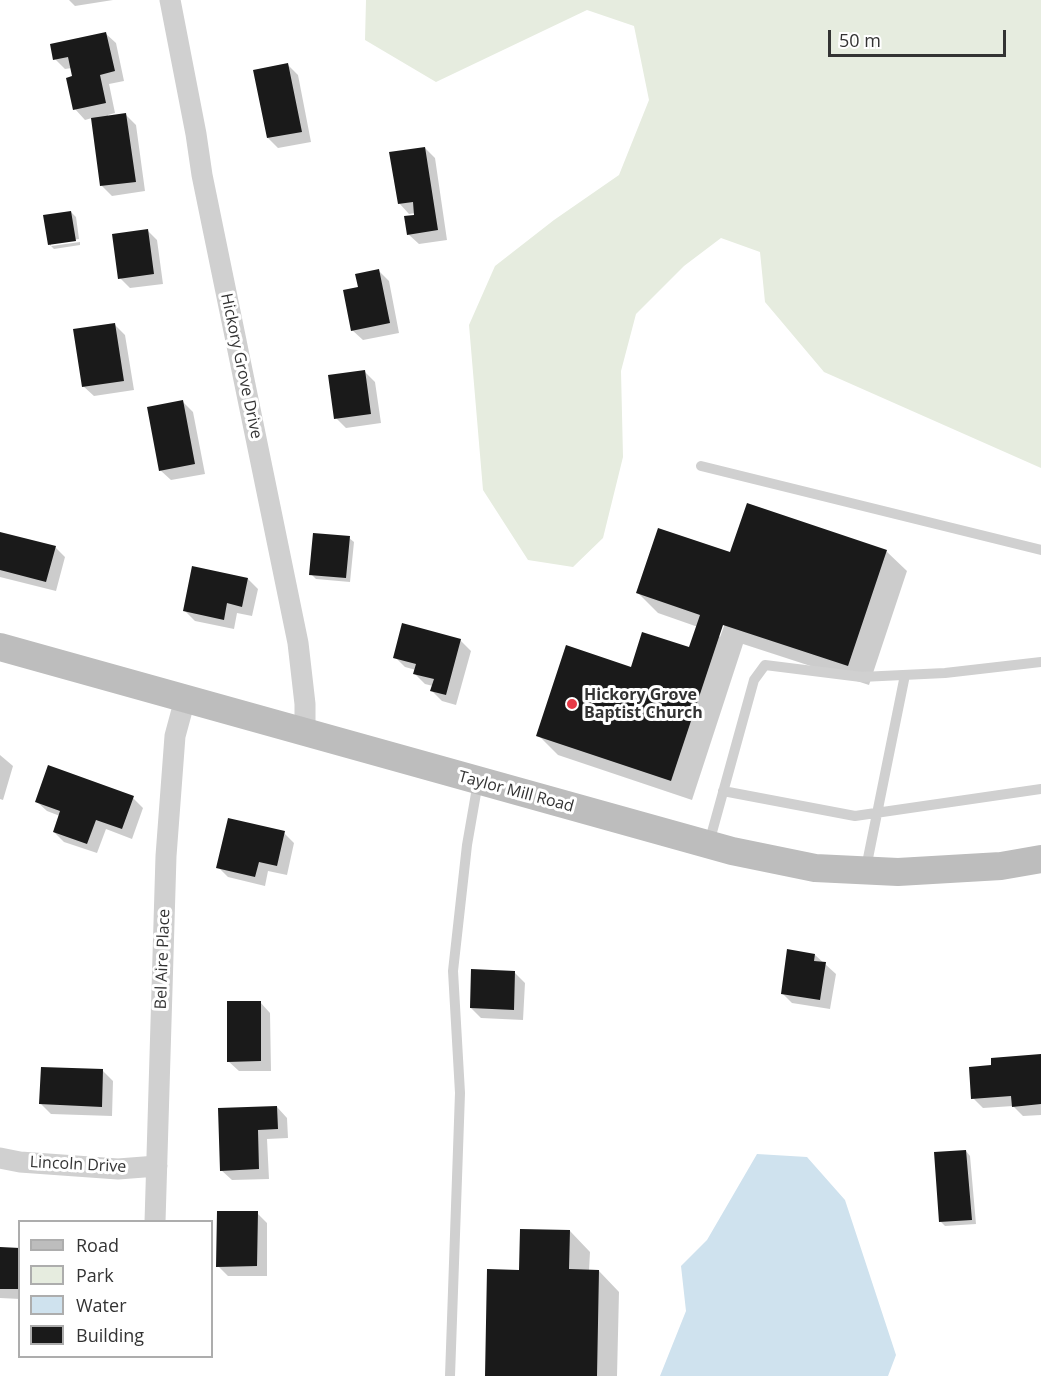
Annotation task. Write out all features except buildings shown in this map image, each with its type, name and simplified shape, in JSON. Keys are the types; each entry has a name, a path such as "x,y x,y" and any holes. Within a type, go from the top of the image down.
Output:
{"main road":[{"name":"Taylor Mill Road","path":"0,647 478,782 708,844 815,868 898,872 1001,866 1041,859"}],"street":[{"name":"Hickory Grove Drive","path":"170,0 202,175 298,643 305,704 305,733"},
{"name":"Bel Aire Place","path":"155,1220 166,856 175,736 185,699"},
{"name":"Lincoln Drive","path":"0,1158 20,1162 118,1169 157,1166"}],"lane":[{"path":"701,466 1041,550"},
{"path":"708,844 754,680 765,665 861,677 945,673 1041,662"},
{"path":"866,870 905,675"},
{"path":"450,1376 460,1093 453,971 467,845 478,782"},
{"path":"723,791 855,816 1041,789"}],"green space":[{"path":"366,0 1041,0 1041,468 824,372 765,302 760,252 721,238 684,266 636,314 621,371 623,457 603,538 573,567 528,560 483,490 469,325 495,266 554,220 619,175 649,100 634,26 587,10 436,82 365,40"}],"water":[{"path":"757,1154 807,1157 845,1200 896,1355 888,1376 660,1376 686,1311 681,1266 707,1240"}],"place":[{"name":"Hickory Grove Baptist Church","path":"572,704"}]}
